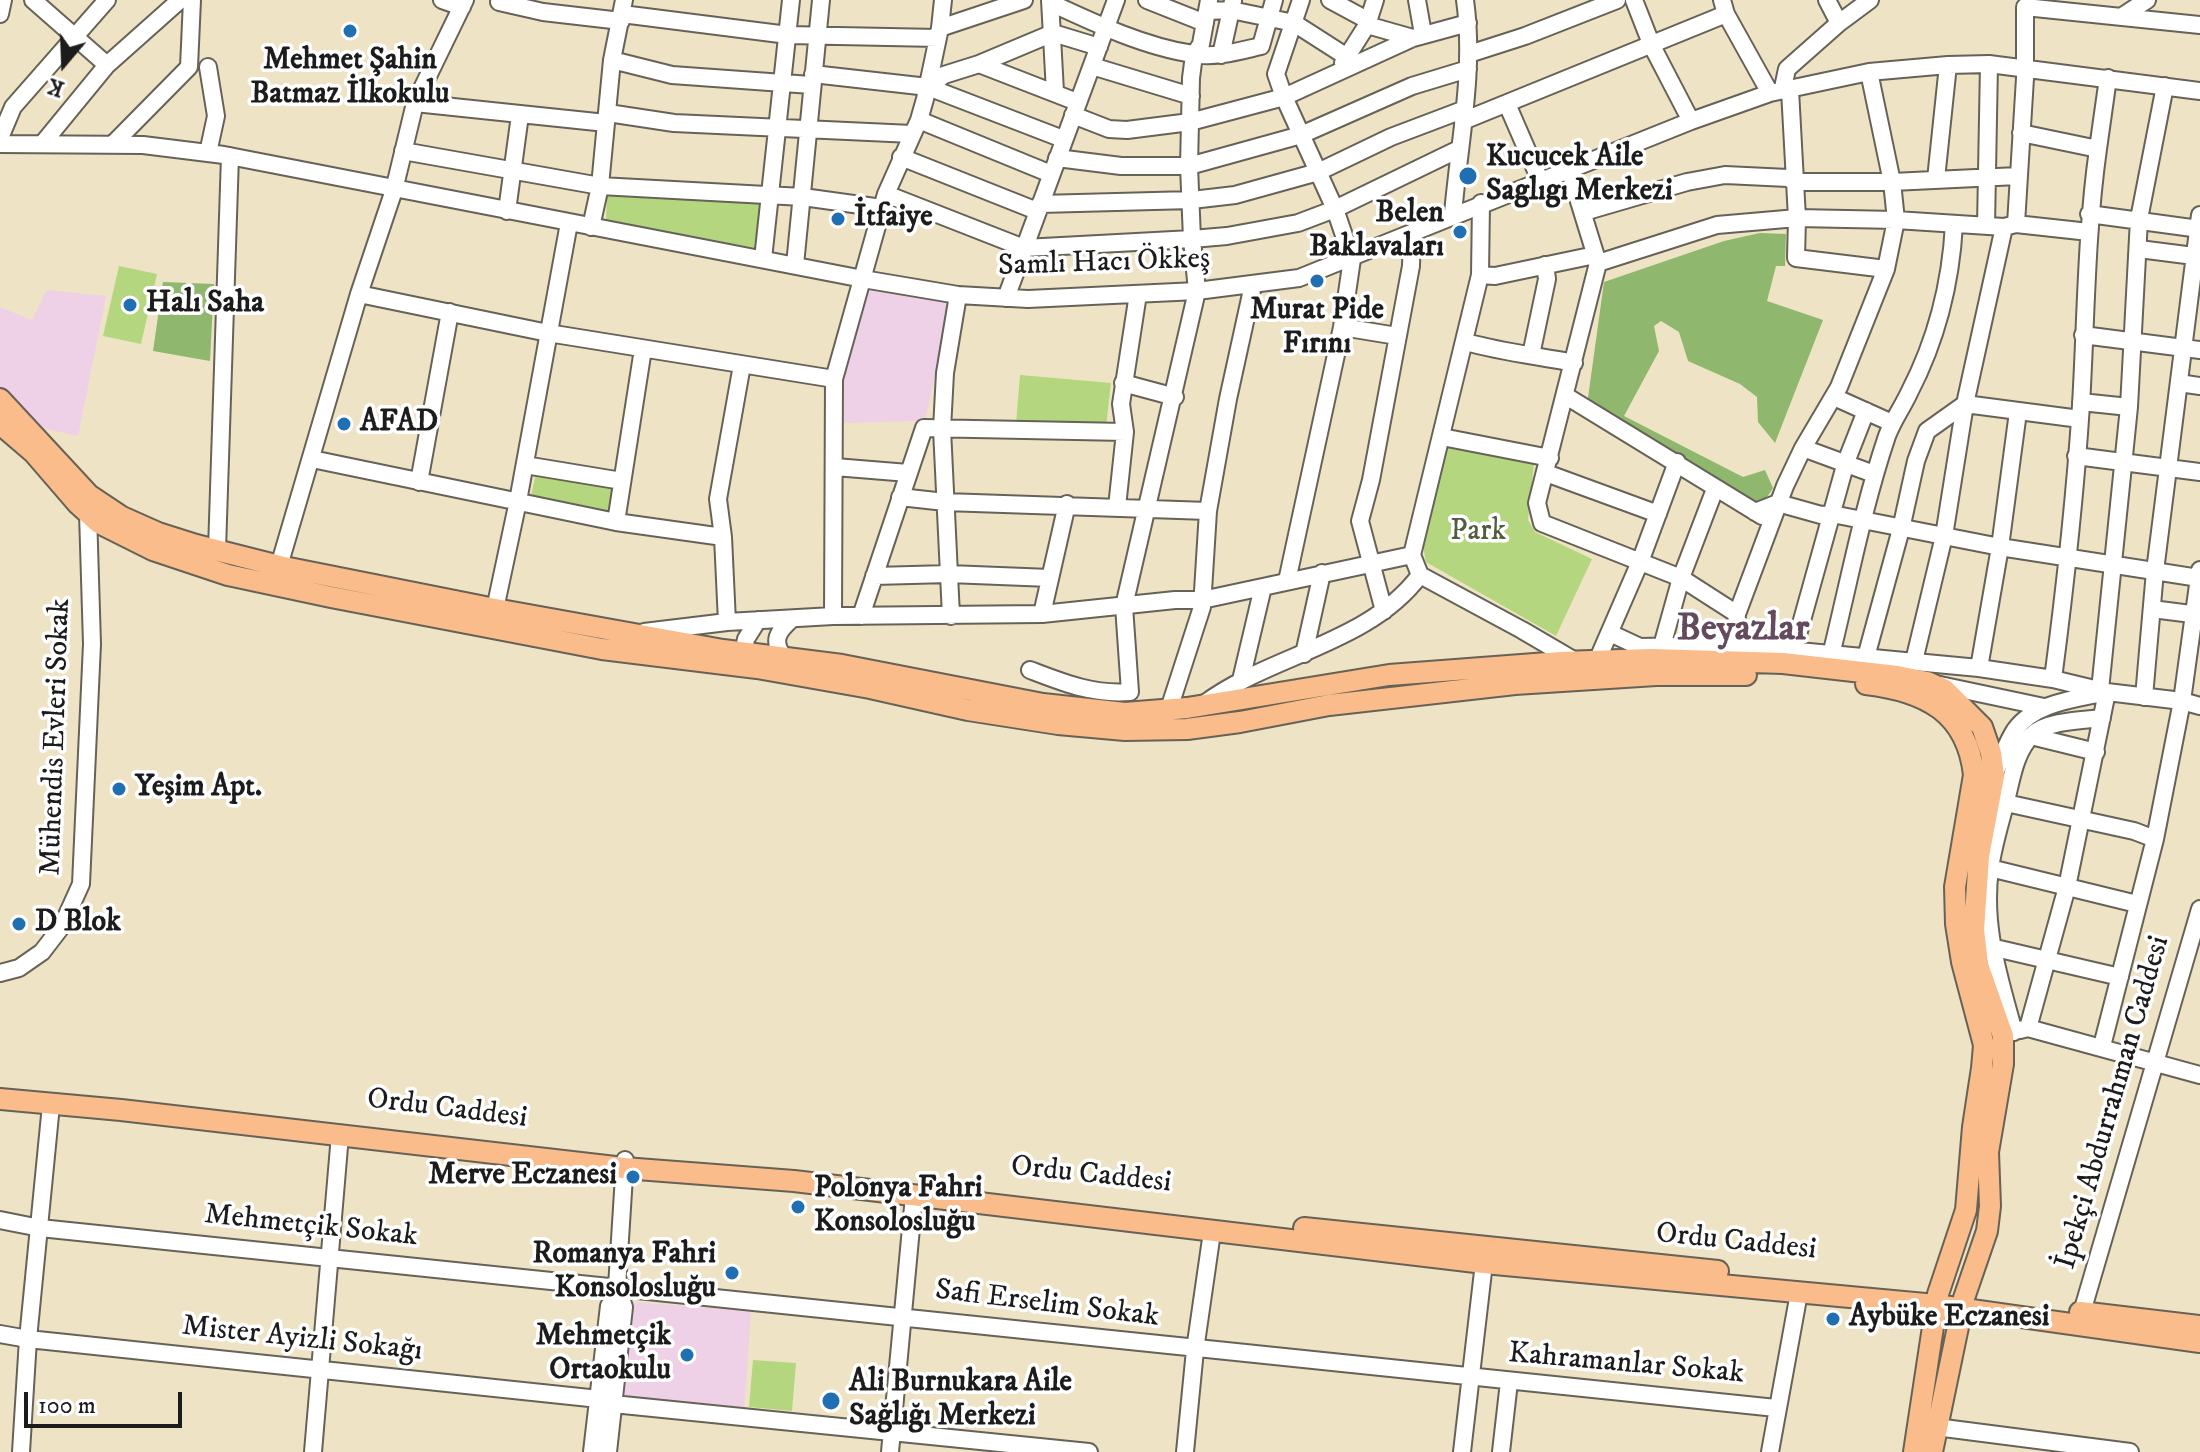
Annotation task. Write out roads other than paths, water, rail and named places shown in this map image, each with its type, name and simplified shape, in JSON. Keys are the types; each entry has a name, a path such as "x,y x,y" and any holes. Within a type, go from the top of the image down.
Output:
{"main road":[{"path":"0,399 89,495 122,517 158,533 279,566 634,634 968,710 1058,724 1125,730 1187,729 1407,695 1571,679 1656,675 1806,677 1882,686 1932,702 1954,719 1972,756 1973,795 1955,887 1956,924 1962,962 1984,1045 1966,1210 1937,1299 1914,1452"},
{"path":"0,424 33,452 99,523 122,537 177,559 228,575 331,597 602,649 742,659 784,657 842,665 1043,704 1125,713 1203,705 1389,675 1575,661 1651,659 1783,663 1897,676 1927,682 1945,690 1982,727 1991,753 1994,776 1979,856 1974,930 1978,965 2015,1032 2003,1064 1999,1098 1991,1124 1987,1231 1963,1304 1932,1452"},
{"name":"Ordu Caddesi","path":"0,1088 117,1099 624,1164 760,1170 1937,1299"},
{"name":"Ordu Caddesi","path":"0,1099 716,1173 1484,1263 1799,1293 1937,1299"},
{"path":"1937,1299 2200,1342"},
{"path":"1963,1304 2082,1312 2200,1326"}],"street":[{"path":"33,0 107,65"},
{"path":"0,138 13,107 107,0"},
{"path":"43,143 107,65 180,0"},
{"path":"113,144 189,67 192,0"},
{"path":"279,566 359,294 394,190 415,103 463,4 442,0"},
{"path":"763,259 791,0"},
{"path":"795,265 821,0"},
{"path":"833,616 834,379 884,201 928,87 943,0"},
{"path":"499,2 622,12 788,35 818,35 939,33 1024,0"},
{"path":"1006,298 1116,0"},
{"path":"1147,0 1207,11 1232,5 1294,23 1347,57"},
{"path":"1261,46 1274,0"},
{"path":"1276,74 1301,0"},
{"path":"1330,0 1368,23 1418,36"},
{"path":"1332,76 1368,23 1375,0"},
{"path":"1417,0 1418,36"},
{"path":"1453,214 1468,62 1465,0"},
{"path":"1057,158 1121,166 1189,166 1301,135 1525,36 1617,0"},
{"path":"1634,0 1652,46 1691,121"},
{"path":"1827,0 1839,23"},
{"path":"1870,0 1787,69 1784,83 1790,90 1797,218 1796,258 1886,269"},
{"path":"2121,17 2147,0"},
{"path":"1050,2 1106,28 1194,55 1221,55 1261,46 1266,49 1284,97 1335,209 1352,259 1342,327 1287,581"},
{"path":"1050,2 1055,92"},
{"path":"1914,661 1944,536 1965,404 2010,226 2021,133 2025,68 2024,4 2200,25"},
{"path":"1221,55 1232,5"},
{"path":"901,157 1038,207 1235,195 1318,172 1391,137 1507,104 1652,46 1724,7 1770,93"},
{"path":"1030,670 1088,691 1108,694 1130,692 1124,606 1175,397 1197,291 1192,239 1190,122 1194,55 1201,44 1207,11"},
{"path":"591,227 600,186 612,60 622,12"},
{"path":"979,64 1055,92 1075,108 1117,130 1190,122 1284,97 1418,36 1468,23"},
{"path":"928,87 944,75 1053,33 1099,47"},
{"path":"612,60 672,75 784,84 812,79 928,87 1063,139"},
{"path":"1986,226 1989,64"},
{"name":"Samlı Hacı Ökkeş","path":"0,144 113,144 230,156 863,279 958,295 1006,298 1197,291 1299,278 1691,121 1770,93 1869,72 1989,64 2200,91"},
{"path":"1936,179 1948,65"},
{"path":"1092,66 1191,96"},
{"path":"208,67 216,116 208,153"},
{"path":"1735,645 1737,614 1778,503 1803,448 1834,397 1886,269 1896,220 1892,182 1869,72"},
{"path":"2053,679 2069,558 2089,223 2108,78"},
{"path":"2015,1032 2047,961 2067,887 2102,718 2134,342 2139,219 2165,86"},
{"path":"415,103 520,115 775,129 915,127 1051,174"},
{"path":"1507,104 1540,180"},
{"path":"507,211 520,115"},
{"path":"2021,133 2098,149"},
{"path":"403,151 600,186 884,201 1024,248 1227,236 1298,223 1335,209 1459,149"},
{"path":"217,550 230,156"},
{"path":"1569,169 1596,259 1574,363 1537,503 1542,523 1681,578 1737,614"},
{"path":"1584,212 1687,182 1725,175 1788,178 1795,182 1892,182 2018,176"},
{"path":"1481,203 1480,275 1412,555 1420,575 1575,661"},
{"path":"1480,275 1495,276 1545,265 1596,259 1717,225 1797,218 1986,226 2139,219 2199,224 2194,256 2192,349 2179,383 2155,571 2144,697"},
{"path":"495,609 569,223"},
{"path":"1831,655 1874,474 1892,423 1909,394 1935,327 1952,259 1954,224"},
{"path":"1384,611 1360,521 1371,480 1411,266 1412,233"},
{"path":"2139,249 2194,256"},
{"path":"1531,355 1547,279 1545,265"},
{"path":"1169,709 1193,642 1202,600 1208,511 1253,285"},
{"path":"359,294 548,333 834,379"},
{"path":"1117,507 1125,432 1121,404 1123,383 1138,294"},
{"path":"951,616 942,429 945,373 958,295"},
{"path":"419,482 450,312"},
{"path":"1342,327 1397,336"},
{"path":"2083,335 2192,349"},
{"path":"1466,342 1501,352 1574,363"},
{"path":"616,522 643,349"},
{"path":"727,622 718,499 742,365"},
{"path":"1123,383 1175,397"},
{"path":"2179,383 2200,386"},
{"path":"1566,396 1771,521"},
{"path":"1834,397 1892,423"},
{"path":"1866,657 1916,461 1927,431 1965,404 2018,412 2129,407"},
{"path":"1794,649 1846,462 1866,411"},
{"path":"1979,668 2000,547 2018,412"},
{"path":"861,616 924,428 1000,432 1125,432"},
{"path":"1442,437 1548,466 1658,514"},
{"path":"1803,448 1874,474"},
{"path":"2076,456 2200,472"},
{"path":"312,459 616,522 723,537"},
{"path":"1597,661 1640,562 1677,462"},
{"path":"525,465 622,481"},
{"path":"835,467 908,473"},
{"path":"1662,646 1681,578 1715,489"},
{"path":"900,497 945,502 1208,511"},
{"path":"1755,512 1778,503 1821,515 1832,514 2000,547 2199,578"},
{"path":"1042,614 1067,504"},
{"name":"Mühendis Evleri Sokak","path":"0,973 19,968 42,952 62,926 81,884 92,644 88,513"},
{"path":"634,634 758,620 833,616 1042,614 1202,600 1412,555"},
{"path":"2102,1046 2155,839 2198,614 2200,570"},
{"path":"1304,654 1322,573"},
{"path":"874,576 949,574 1050,578"},
{"path":"1203,705 1241,680 1304,654 1384,611 1407,593 1420,575"},
{"path":"1241,680 1263,587"},
{"path":"2152,609 2198,614"},
{"path":"784,657 776,636 792,619"},
{"path":"742,659 746,639 758,620"},
{"path":"1520,665 1529,649 1522,630"},
{"path":"1610,633 1640,647 1735,645 1979,668 2200,706"},
{"path":"1927,682 2044,707"},
{"path":"1994,776 2017,727 2044,707 2104,691"},
{"path":"2015,1032 1991,947 1987,918 1990,868 2016,760 2031,736 2038,731 2068,721 2102,718"},
{"path":"2031,736 2096,752"},
{"path":"2006,803 2134,831 2155,839"},
{"path":"1990,868 2137,904"},
{"name":"İpekçi Abdurrahman Caddesi","path":"2082,1312 2200,909"},
{"path":"1991,947 2120,977"},
{"path":"2015,1032 2102,1046 2200,1075"},
{"path":"21,1452 28,1339 51,1105"},
{"path":"313,1452 340,1135"},
{"path":"592,1452 606,1401 624,1307 617,1290 624,1164"},
{"path":"890,1452 914,1196"},
{"name":"Mehmetçik Sokak","path":"0,1220 40,1228 617,1290"},
{"path":"1185,1452 1195,1350 1212,1232"},
{"path":"1462,1452 1484,1263"},
{"name":"Safi Erselim Sokak","path":"617,1290 904,1317 1470,1379"},
{"path":"1770,1452 1799,1293"},
{"name":"Mister Ayizli Sokağı","path":"0,1334 318,1371 1089,1452"},
{"name":"Kahramanlar Sokak","path":"1470,1379 1776,1408"},
{"path":"1501,1452 1509,1382"},
{"path":"606,1401 608,1452"},
{"path":"1936,1427 2130,1452"}],"place":[{"name":"Mehmet Şahin Batmaz İlkokulu","path":"350,31"},
{"name":"Kucucek Aile Saglıgı Merkezi","path":"1468,176"},
{"name":"İtfaiye","path":"838,219"},
{"name":"Belen Baklavaları","path":"1460,232"},
{"name":"Murat Pide Fırını","path":"1317,281"},
{"name":"Halı Saha","path":"130,305"},
{"name":"AFAD","path":"344,424"},
{"name":"Yeşim Apt.","path":"119,789"},
{"name":"D Blok","path":"19,924"},
{"name":"Merve Eczanesi","path":"633,1177"},
{"name":"Polonya Fahri Konsolosluğu","path":"798,1207"},
{"name":"Romanya Fahri Konsolosluğu","path":"732,1273"},
{"name":"Aybüke Eczanesi","path":"1833,1319"},
{"name":"Mehmetçik Ortaokulu","path":"687,1355"},
{"name":"Ali Burnukara Aile Sağlığı Merkezi","path":"831,1401"}],"district":[{"name":"Beyazlar","path":"1743,631"}],"park label":[{"name":"Park","path":"1478,533"}]}
